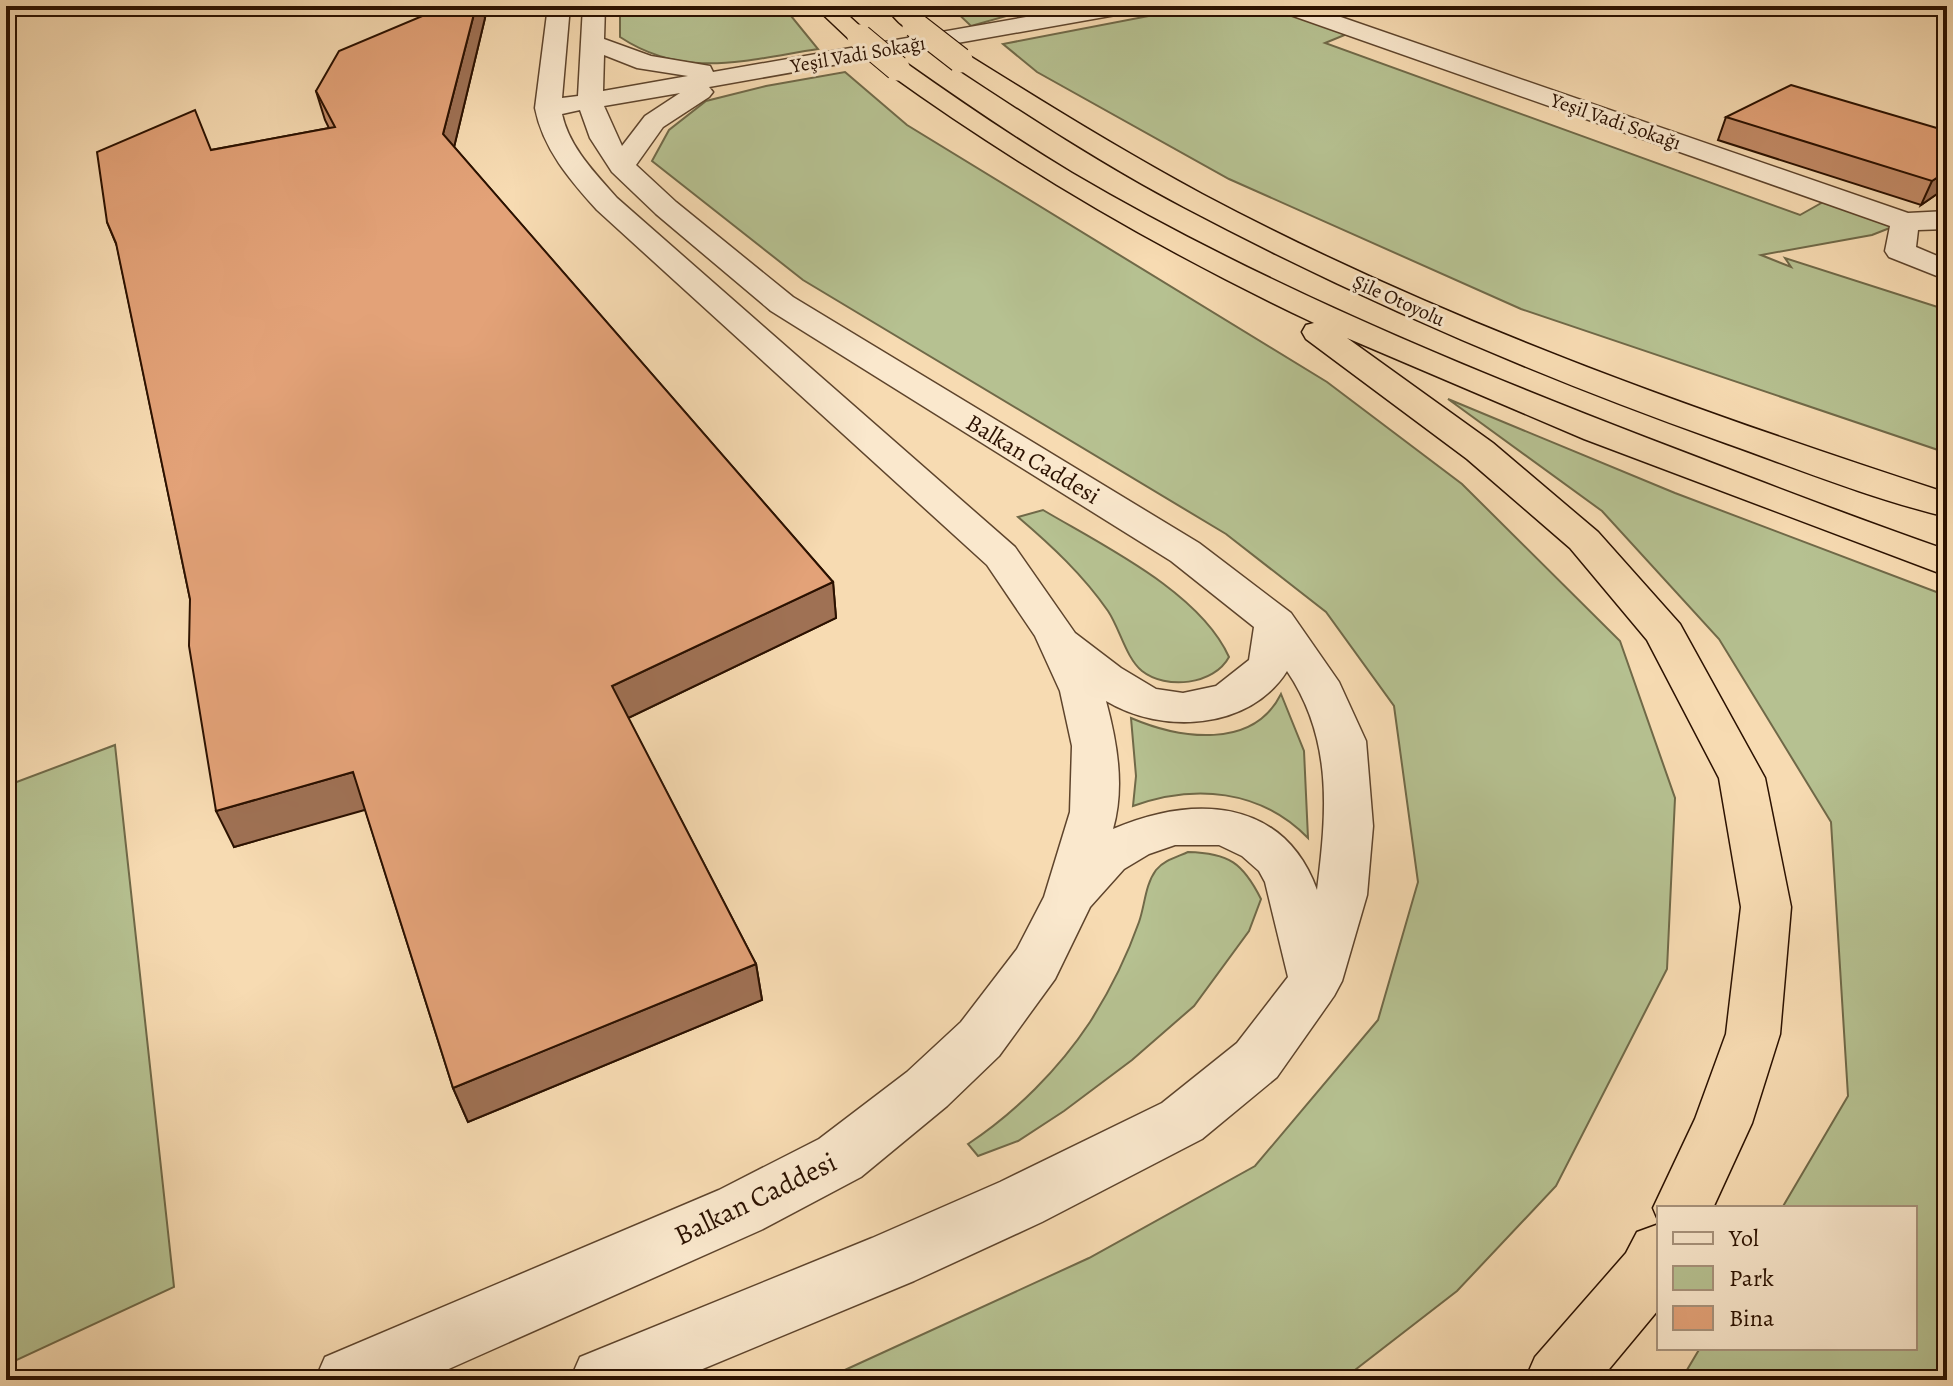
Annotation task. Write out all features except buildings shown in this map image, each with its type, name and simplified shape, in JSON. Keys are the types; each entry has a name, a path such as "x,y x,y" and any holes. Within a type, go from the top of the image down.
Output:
{"highway":[{"name":"Şile Otoyolu","path":"825,6 897,68 1079,190 1255,284 1472,381 1947,564"},
{"name":"Şile Otoyolu","path":"896,6 960,60 1032,108 1145,175 1291,251 1503,345 1679,414 1947,506"},
{"path":"1255,284 1480,451 1584,540 1665,634 1742,778 1766,907 1753,1034 1723,1123 1684,1206"},
{"path":"1558,1380 1648,1274 1657,1257"}],"street":[{"path":"559,6 548,108 564,151 607,204 1001,556 1055,634 1082,691 1095,746 1094,812 1069,897"},
{"name":"Balkan Caddesi","path":"594,6 590,102 603,138 622,166 666,208 782,304 1185,552 1276,623 1317,682 1343,741 1349,826 1342,895 1315,981 1257,1060 1182,1121 1021,1202 892,1260 603,1380"},
{"name":"Yeşil Vadi Sokağı","path":"548,108 1089,9 1127,6"},
{"name":"Yeşil Vadi Sokağı","path":"1287,6 1905,222 1947,220"},
{"path":"593,43 665,67 743,74"},
{"path":"622,166 641,134 656,117 743,74"},
{"path":"1905,222 1900,251 1947,271"},
{"path":"1055,634 1114,684 1152,705 1200,707 1236,697 1269,664 1276,623"},
{"path":"1069,897 1111,853 1167,827 1213,824 1249,835 1278,859 1293,894 1315,981"},
{"name":"Balkan Caddesi","path":"348,1380 740,1210 840,1158 927,1089 980,1039 1036,964 1069,897"}],"green space":[{"path":"620,6 783,6 818,49 716,63 668,59 620,37"},
{"path":"950,6 1042,6 971,26"},
{"path":"1185,9 1281,9 1357,30 1325,43 1800,215 1832,197 1905,222 1872,235 1761,255 1791,267 1785,258 1947,310 1947,453 1521,309 1229,179 1037,72 1003,44"},
{"path":"845,72 907,125 1327,382 1462,484 1620,641 1675,798 1667,969 1556,1186 1457,1291 1342,1380 823,1380 1089,1258 1255,1166 1378,1020 1418,882 1394,706 1326,612 1226,534 803,280 652,161 669,130 706,101 766,86"},
{"path":"1448,399 1675,493 1947,596 1947,1380 1681,1380 1699,1350 1917,1350 1917,1206 1783,1206 1848,1096 1831,822 1719,639 1602,511"},
{"path":"1043,510 1120,555 1173,591 1215,633 1229,657 1222,666 1212,674 1189,682 1164,681 1142,671 1132,659 1112,618 1088,585 1018,517"},
{"path":"1281,694 1304,751 1308,838 1269,809 1225,795 1179,795 1133,806 1136,776 1131,718 1171,731 1193,734 1234,732 1253,724 1269,712"},
{"path":"115,745 174,1287 6,1365 6,786"},
{"path":"1188,852 1224,858 1233,862 1248,877 1261,899 1249,931 1194,1006 1132,1060 1018,1141 978,1156 968,1144 1035,1089 1090,1022 1129,948 1156,870 1167,861"}]}
